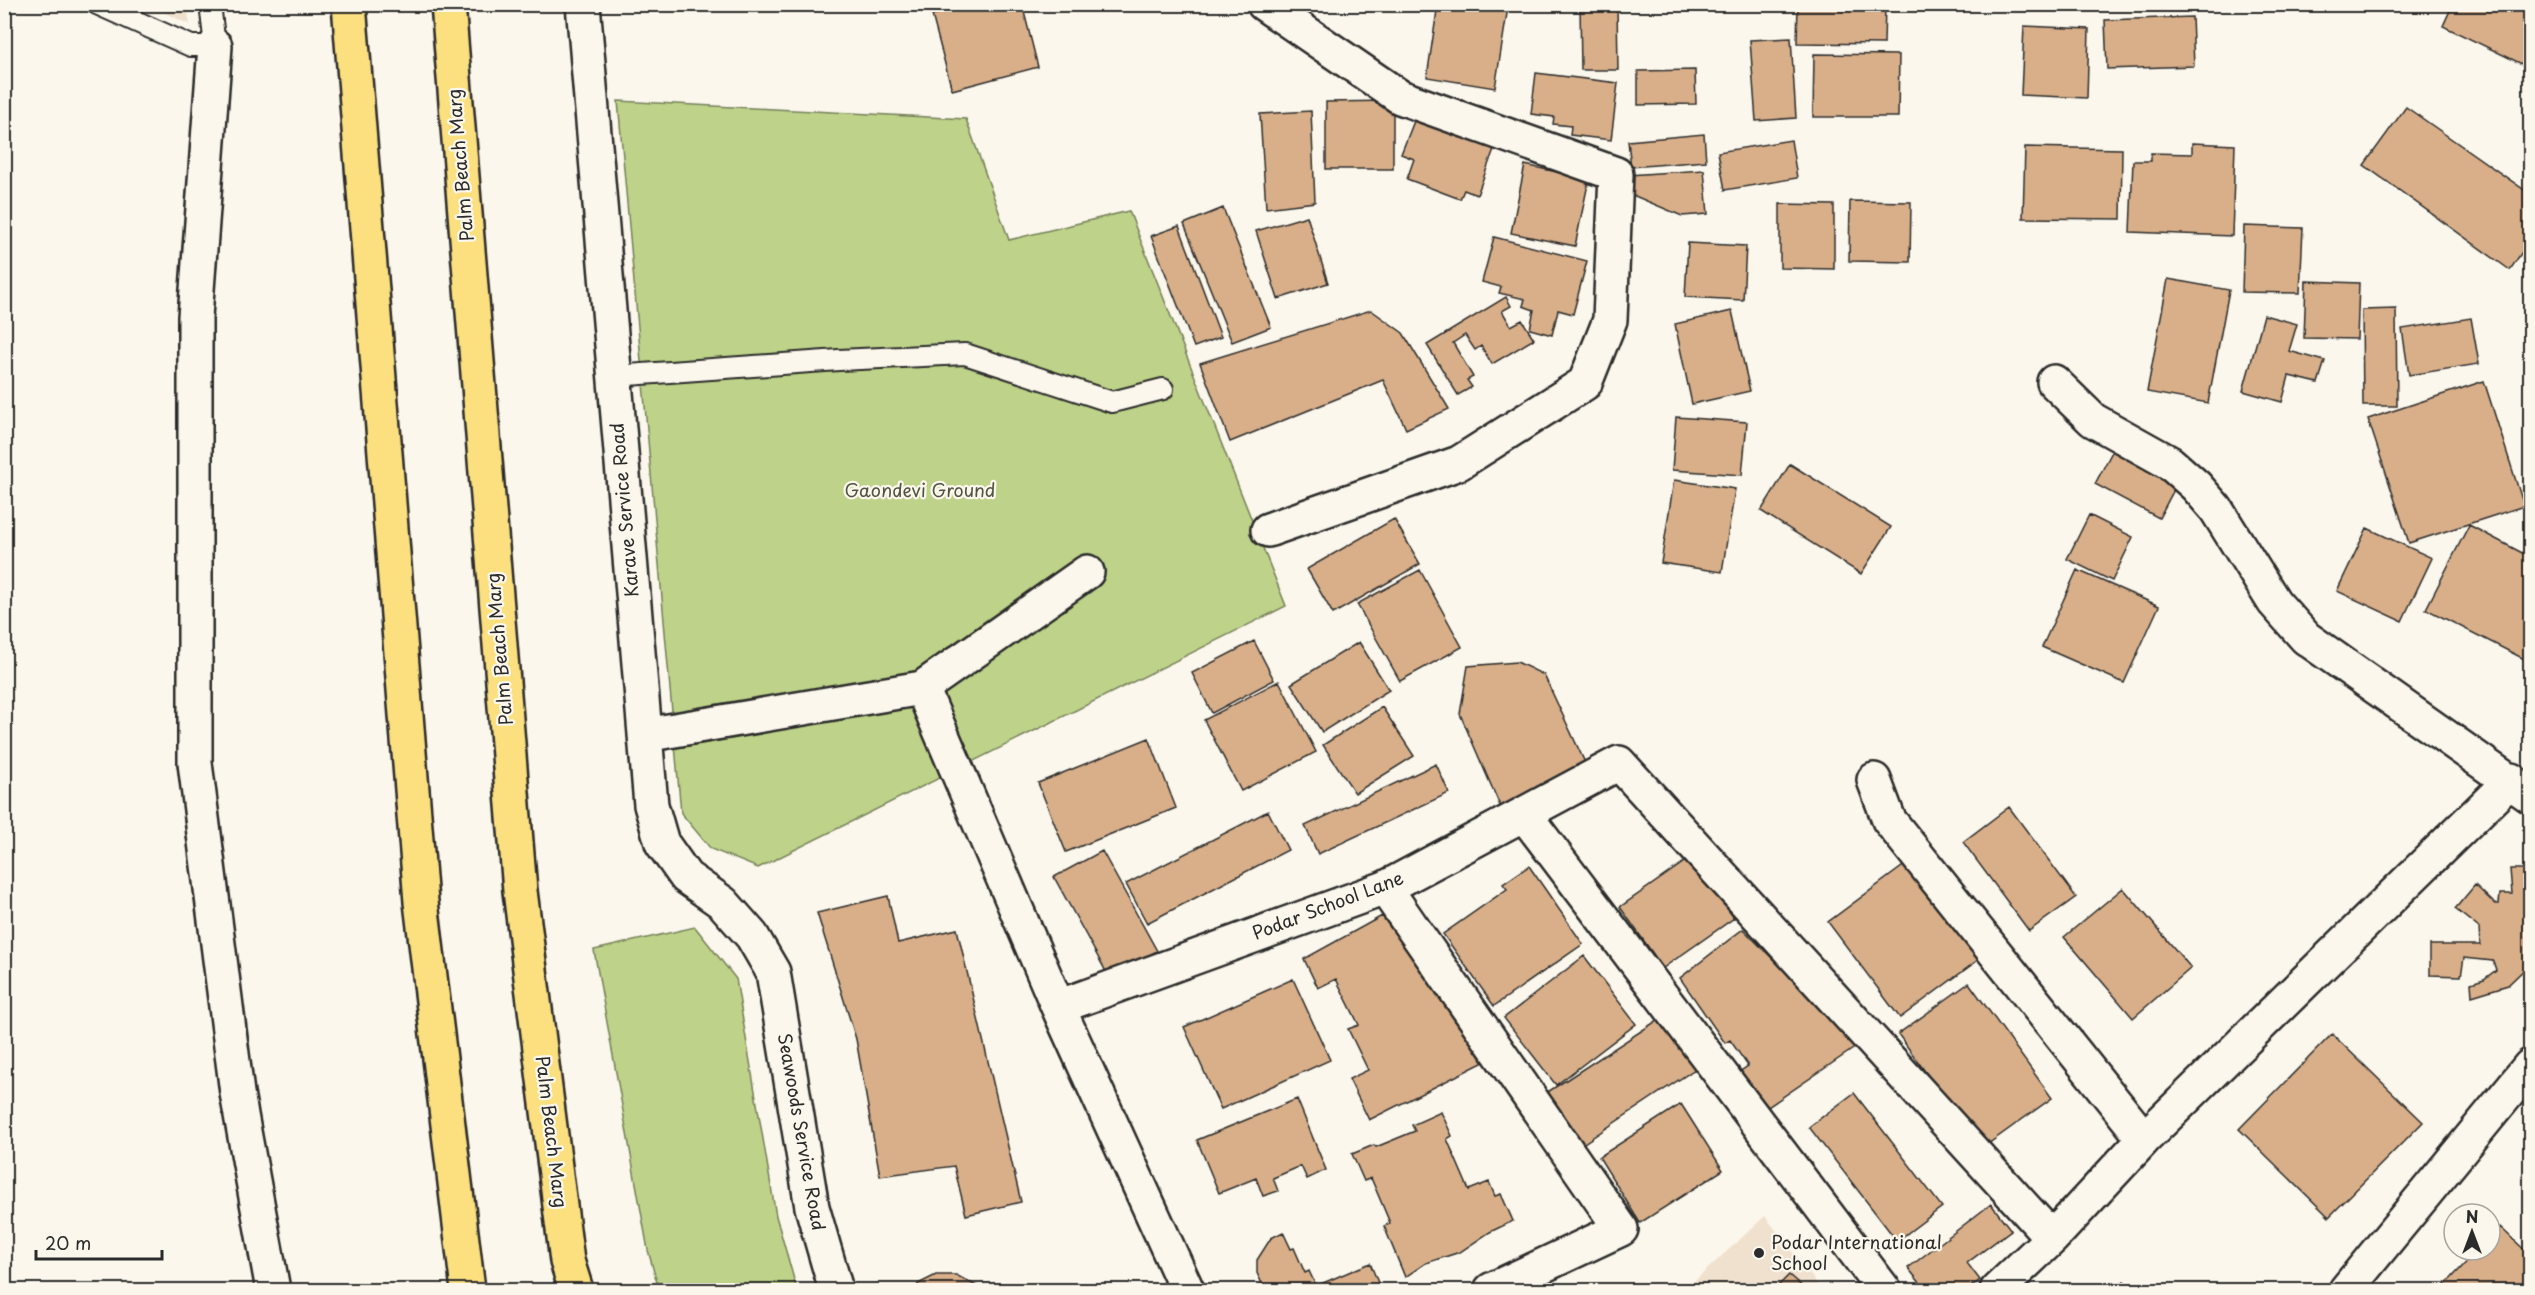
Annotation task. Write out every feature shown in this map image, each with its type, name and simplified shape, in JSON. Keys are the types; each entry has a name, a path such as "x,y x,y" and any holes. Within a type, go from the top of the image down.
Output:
{"main road":[{"path":"349,4 421,902 468,1290"},
{"name":"Palm Beach Marg","path":"448,4 520,891 567,1261 576,1290"}],"street":[{"name":"Karave Service Road","path":"583,4 651,805 662,843 686,877 723,903 752,936 773,972"},
{"path":"1264,4 1400,97 1616,174 1610,320 1585,383 1459,463 1268,530"},
{"path":"215,46 195,317 195,763 237,1093 273,1290"},
{"path":"1997,1290 2052,1239 2144,1139 2521,788 2306,638 2274,602 2216,508 2196,486 2170,463 2093,420 2054,382"},
{"path":"645,735 922,688 1087,572"},
{"path":"922,688 1058,1006 1187,1290"},
{"name":"Podar School Lane","path":"1058,1006 1384,888 1619,763 2052,1239"},
{"path":"1874,780 1888,820 2144,1139"},
{"path":"1524,814 1884,1290"},
{"path":"1384,888 1621,1229 1491,1290"},
{"name":"Seawoods Service Road","path":"773,972 812,1207 836,1290"},
{"path":"2346,1290 2530,1066"}],"lane":[{"path":"97,4 191,46 215,46 210,4"},
{"path":"614,376 839,360 965,354 1112,402 1163,389"}],"shaded area":[{"path":"148,5 187,5 190,25"},
{"name":"Podar International School","path":"1765,1216 1822,1290 1685,1290"}],"green space":[{"name":"Gaondevi Ground","path":"618,101 966,119 1009,240 1129,211 1286,606 758,868 711,849 681,813"},
{"path":"695,927 736,979 776,1216 797,1290 659,1290 648,1250 594,950"}],"building":[{"path":"975,4 1022,4 1038,67 952,90 932,15"},
{"path":"1438,4 1508,7 1495,88 1427,77"},
{"path":"1580,4 1617,4 1618,70 1581,70"},
{"path":"1798,4 1885,4 1884,44 1797,43"},
{"path":"2196,4 2250,4 2250,6 2196,8"},
{"path":"2453,4 2530,4 2530,57 2526,66 2443,26"},
{"path":"2192,17 2194,66 2107,69 2105,20"},
{"path":"2024,26 2089,29 2087,98 2021,95"},
{"path":"1791,38 1796,118 1756,121 1750,40"},
{"path":"1814,54 1899,55 1898,117 1813,117"},
{"path":"1695,70 1696,104 1638,105 1638,71"},
{"path":"1536,73 1618,83 1611,140 1570,135 1571,126 1553,124 1554,117 1531,114"},
{"path":"1393,101 1393,169 1326,169 1326,102"},
{"path":"2406,107 2530,194 2530,240 2510,270 2364,165"},
{"path":"1311,111 1315,202 1266,208 1260,114"},
{"path":"1418,111 1497,141 1477,195 1464,190 1460,199 1407,179 1414,159 1401,154"},
{"path":"1704,134 1706,161 1631,167 1628,141"},
{"path":"1791,140 1797,178 1725,190 1718,152"},
{"path":"2192,143 2235,145 2232,236 2130,232 2133,161 2151,161 2151,153 2192,154"},
{"path":"2025,147 2122,149 2121,219 2023,218"},
{"path":"1525,165 1589,179 1575,246 1511,233"},
{"path":"1704,170 1708,214 1682,216 1630,194 1628,175"},
{"path":"1850,201 1911,202 1910,262 1849,261"},
{"path":"1780,204 1834,205 1834,269 1780,268"},
{"path":"1223,208 1271,327 1232,342 1184,224"},
{"path":"1307,216 1328,283 1278,299 1256,231"},
{"path":"1179,226 1221,337 1194,347 1151,236"},
{"path":"2244,226 2303,228 2300,293 2242,292"},
{"path":"1494,237 1587,261 1573,314 1558,310 1552,335 1530,329 1534,310 1523,306 1525,299 1499,293 1501,287 1482,282"},
{"path":"1688,243 1746,246 1743,300 1685,297"},
{"path":"2168,279 2229,290 2208,403 2147,392"},
{"path":"2306,281 2359,283 2357,339 2304,338"},
{"path":"1506,297 1511,306 1502,311 1511,326 1522,320 1534,339 1492,364 1481,346 1475,350 1465,335 1453,343 1473,377 1467,380 1472,387 1458,395 1427,345"},
{"path":"2396,309 2397,406 2363,406 2362,310"},
{"path":"1371,310 1403,333 1449,409 1406,429 1383,380 1230,442 1200,363"},
{"path":"1732,311 1750,391 1692,404 1675,324"},
{"path":"2264,315 2297,324 2289,351 2325,361 2318,383 2289,376 2282,402 2243,391"},
{"path":"2471,318 2479,364 2409,375 2402,329"},
{"path":"2528,374 2530,374 2530,405"},
{"path":"2484,381 2524,506 2409,543 2368,419"},
{"path":"1676,417 1747,422 1742,475 1672,470"},
{"path":"2114,448 2178,482 2159,518 2095,484"},
{"path":"1790,464 1891,527 1861,574 1761,511"},
{"path":"1674,480 1735,489 1722,572 1661,563"},
{"path":"2089,515 2133,537 2112,581 2067,559"},
{"path":"1394,519 1420,564 1333,614 1307,569"},
{"path":"2469,525 2530,557 2530,662 2426,609"},
{"path":"2367,528 2432,558 2402,621 2337,591"},
{"path":"1420,570 1462,647 1400,681 1357,604"},
{"path":"2077,570 2159,606 2124,683 2042,647"},
{"path":"1254,641 1274,680 1212,713 1192,673"},
{"path":"1359,642 1389,690 1322,732 1291,684"},
{"path":"1517,662 1544,675 1587,767 1501,808 1460,714 1468,666"},
{"path":"1279,681 1316,752 1241,791 1204,720"},
{"path":"1382,707 1414,756 1355,793 1323,745"},
{"path":"1149,738 1176,808 1066,852 1038,783"},
{"path":"1436,764 1449,793 1318,854 1305,826"},
{"path":"2009,807 2076,897 2029,931 1963,842"},
{"path":"1268,811 1288,850 1147,923 1126,884"},
{"path":"1102,851 1157,951 1109,977 1054,877"},
{"path":"1690,858 1734,918 1663,968 1620,907"},
{"path":"1910,861 1982,957 1900,1018 1828,922"},
{"path":"1529,866 1583,944 1494,1006 1443,934 1507,889 1503,884"},
{"path":"2510,869 2530,869 2530,964 2508,985 2472,996 2471,983 2484,979 2496,970 2493,961 2464,958 2461,976 2430,975 2430,945 2480,945 2479,928 2455,909 2475,885 2495,904 2499,904 2500,894 2512,894"},
{"path":"2123,888 2191,968 2133,1018 2064,937"},
{"path":"888,896 898,943 957,929 1021,1202 966,1215 954,1166 880,1176 856,1039 817,913"},
{"path":"1382,916 1488,1060 1369,1120 1349,1079 1368,1070 1348,1029 1359,1025 1336,979 1318,988 1304,959"},
{"path":"1743,929 1859,1045 1762,1111 1736,1074 1748,1066 1730,1040 1725,1043 1680,978"},
{"path":"1584,956 1636,1024 1556,1085 1504,1018"},
{"path":"1293,979 1330,1060 1221,1109 1184,1027"},
{"path":"1969,983 2052,1098 1981,1149 1898,1034"},
{"path":"1664,1016 1698,1067 1575,1149 1540,1097"},
{"path":"2332,1034 2423,1122 2329,1217 2239,1129"},
{"path":"1854,1093 1942,1207 1897,1241 1809,1127"},
{"path":"1297,1099 1326,1170 1307,1179 1301,1166 1273,1178 1278,1191 1263,1196 1256,1178 1219,1193 1197,1140"},
{"path":"1681,1104 1723,1170 1640,1223 1599,1157"},
{"path":"1441,1112 1452,1136 1447,1139 1469,1190 1489,1182 1495,1196 1501,1194 1513,1221 1490,1232 1460,1252 1426,1263 1405,1277 1384,1226 1390,1223 1371,1178 1364,1181 1352,1154 1415,1131 1412,1125"},
{"path":"1991,1204 2011,1230 1967,1263 1980,1280 1967,1290 1926,1290 1908,1268"},
{"path":"2502,1229 2530,1255 2530,1290 2444,1290 2442,1288 2467,1262 2502,1262"},
{"path":"1283,1232 1291,1249 1294,1248 1305,1273 1309,1271 1316,1286 1370,1263 1381,1290 1265,1290 1257,1273 1257,1260 1271,1238"},
{"path":"936,1275 956,1275 984,1290 916,1290 918,1284"},
{"name":"Podar International School","path":"1789,1275 1806,1290 1774,1290"},
{"path":"2124,1281 2134,1290 2115,1290"}],"place":[{"name":"Podar International School","path":"1759,1253"}]}
